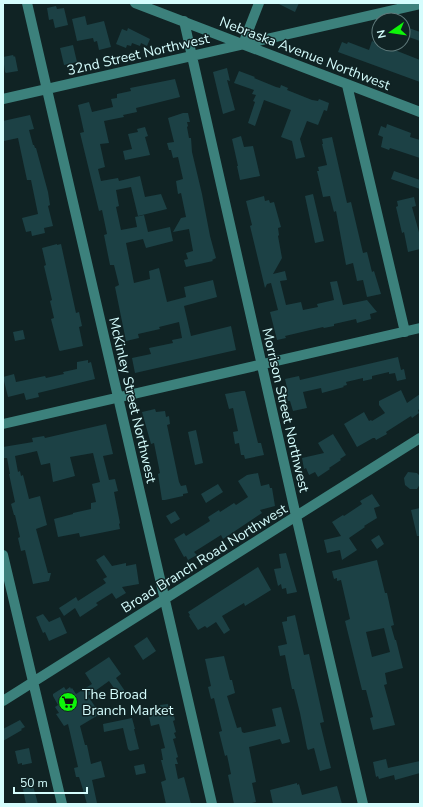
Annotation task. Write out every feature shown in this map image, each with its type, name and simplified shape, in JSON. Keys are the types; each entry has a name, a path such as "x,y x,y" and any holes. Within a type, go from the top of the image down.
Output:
{"street":[{"name":"McKinley Street Northwest","path":"27,3 212,804"},
{"name":"Nebraska Avenue Northwest","path":"135,3 420,112"},
{"path":"243,44 259,3"},
{"name":"32nd Street Northwest","path":"3,99 420,4"},
{"name":"Morrison Street Northwest","path":"184,21 363,804"},
{"path":"347,85 405,332"},
{"path":"3,424 420,328"},
{"name":"Broad Branch Road Northwest","path":"3,701 420,438"},
{"path":"3,555 62,804"}],"building":[{"path":"277,3 299,3 295,12"},
{"path":"56,6 57,9 64,8 68,25 55,28 53,19 49,20 47,8"},
{"path":"85,16 87,25 104,21 111,47 99,50 97,41 94,42 93,38 77,41 72,19"},
{"path":"128,28 150,39 147,46 141,43 140,46 132,43 131,46 127,45 126,48 116,44 122,29 127,31"},
{"path":"411,29 420,32 420,41 411,38"},
{"path":"342,42 347,44 348,42 369,50 371,44 371,52 400,52 420,60 420,82 338,52"},
{"path":"73,45 77,62 64,65 60,48"},
{"path":"13,55 14,57 15,56 18,71 6,73 3,57"},
{"path":"227,68 230,81 227,80 235,110 223,114 213,72"},
{"path":"239,71 276,87 280,88 281,85 288,88 287,90 312,100 318,101 319,99 329,103 327,111 324,110 318,125 307,121 300,139 305,157 296,159 292,141 281,137 291,110 264,100 255,126 248,123 255,102 253,101 256,95 252,94 254,90 234,83"},
{"path":"175,79 180,97 136,108 137,112 123,115 124,117 104,121 109,143 100,144 105,167 98,169 101,181 118,178 119,181 140,176 145,197 161,194 167,209 138,216 131,187 116,190 119,206 116,207 121,230 137,227 135,217 144,215 148,232 170,227 173,241 146,248 143,239 126,243 134,283 150,279 149,271 159,268 167,302 186,297 184,287 213,280 217,297 184,306 191,336 231,326 236,350 135,373 132,358 151,354 149,348 173,343 172,340 182,338 179,322 159,327 160,329 138,334 139,338 126,341 115,287 119,285 114,265 110,265 104,235 107,234 102,210 99,211 80,133 84,132 78,105 89,102 92,112 113,107 111,99 117,98 117,94 131,91 130,88"},
{"path":"183,113 188,113 190,122 187,122 189,138 191,138 192,152 216,258 212,260 213,261 186,267 184,260 188,259 186,253 193,251 189,229 173,232 181,218 186,217 181,193 178,194 176,181 183,179 178,157 173,158 167,143 174,142 168,118"},
{"path":"30,115 34,129 29,130 33,145 36,148 48,192 50,205 48,206 53,226 44,228 45,233 32,236 31,231 26,232 22,218 38,214 31,180 27,180 18,138 4,141 3,135 3,121"},
{"path":"387,124 411,133 410,137 420,140 420,158 390,148 389,150 381,147 383,137 378,135 381,126 386,128"},
{"path":"145,127 148,136 145,137 150,155 125,160 123,151 132,149 128,134 138,132 137,129"},
{"path":"241,136 244,147 253,146 260,176 240,180 232,139"},
{"path":"332,137 347,203 351,202 363,253 367,252 372,272 374,271 381,294 367,297 363,280 357,281 353,263 346,265 336,211 334,212 330,196 323,197 317,171 319,171 318,167 327,165 322,139"},
{"path":"394,171 420,180 420,189 391,179"},
{"path":"313,194 324,241 315,243 305,196"},
{"path":"264,196 265,201 269,200 270,203 274,202 281,227 278,228 278,236 282,258 273,274 285,271 287,280 280,281 286,305 301,302 303,310 318,307 317,304 334,300 330,282 337,281 343,305 367,300 377,312 370,314 371,319 357,323 356,319 334,324 334,326 323,327 285,336 286,338 277,340 270,312 278,310 271,283 267,284 265,288 250,226 252,225 246,201"},
{"path":"414,197 416,206 412,207 420,236 420,249 408,252 404,232 402,233 396,207 398,206 397,201"},
{"path":"61,244 76,313 79,312 82,326 79,327 83,346 60,351 51,319 54,318 50,301 52,300 44,266 46,265 42,248"},
{"path":"23,330 25,339 15,341 13,332"},
{"path":"398,357 401,370 404,369 406,379 397,381 395,373 389,374 389,372 372,376 372,379 363,381 363,378 346,382 347,385 343,386 344,387 322,393 321,388 303,392 307,408 293,411 290,401 288,401 286,393 288,392 285,379 299,376 300,380"},
{"path":"88,360 88,363 91,362 95,379 38,393 39,397 26,400 24,393 8,397 3,377 14,374 16,382 45,376 46,378 77,369 77,362"},
{"path":"401,390 407,403 420,394 419,413 412,418 411,416 386,432 387,434 376,440 373,438 357,447 344,424 364,412 369,421 372,421 385,413 379,405 379,401"},
{"path":"245,391 258,443 261,443 264,455 245,459 244,455 241,455 239,443 235,444 233,432 238,431 233,408 229,409 225,394"},
{"path":"155,409 156,412 165,411 166,417 169,416 170,424 167,425 179,482 181,486 186,485 188,493 183,494 183,496 165,500 162,500 158,474 160,473 154,443 151,444 142,412"},
{"path":"106,424 113,454 103,456 109,480 115,479 118,491 114,492 120,529 80,537 79,533 58,537 54,519 91,509 91,503 96,502 92,484 100,482 93,453 70,457 75,476 53,482 50,463 41,465 37,451 15,456 18,472 20,471 21,476 23,475 29,499 40,496 47,525 36,529 48,573 51,573 49,581 33,584 25,550 21,551 18,538 20,537 11,504 15,502 7,458 3,458 3,447 33,442 32,438 44,436 45,438"},
{"path":"196,430 203,463 195,465 188,432"},
{"path":"333,434 346,455 318,477 315,472 309,475 306,468 304,469 302,458 324,453 318,443"},
{"path":"408,472 417,473 420,476 420,484 417,489 410,489 405,485 404,478"},
{"path":"258,473 261,486 269,484 270,488 272,488 275,506 260,510 262,513 223,539 221,535 194,552 197,555 188,560 186,556 184,557 174,539 184,533 186,536 210,521 208,517 219,510 220,512 234,503 236,505 248,497 238,481 247,475"},
{"path":"218,484 223,492 206,503 201,494"},
{"path":"372,494 380,506 374,508 377,518 349,538 357,550 342,560 340,550 327,553 324,540 341,536 332,522 362,504 360,501"},
{"path":"420,508 420,536 417,536 411,510"},
{"path":"175,511 180,519 171,524 166,516"},
{"path":"379,535 384,544 377,549 371,540"},
{"path":"286,553 297,592 287,594 286,588 282,589 281,584 278,586 274,569 281,568 279,554"},
{"path":"104,555 112,566 126,563 126,566 136,564 139,584 122,587 126,593 116,599 112,593 96,603 98,605 80,617 75,608 64,616 59,608 76,597 78,601 106,583 103,579 107,577 96,560"},
{"path":"377,560 385,593 387,593 394,625 391,626 403,668 385,673 387,684 384,685 395,725 373,730 370,718 373,717 366,690 362,690 345,621 350,619 341,580 337,581 337,578 334,579 332,571","holes":["384,628 390,652 372,657 366,632"]},
{"path":"258,567 271,590 245,606 244,603 222,616 230,630 224,634 216,622 207,628 205,626 198,630 188,612"},
{"path":"43,614 49,622 60,617 67,633 49,641 45,632 43,633 36,617"},
{"path":"295,615 304,655 309,654 324,722 320,723 331,768 320,771 314,748 308,750 307,748 300,713 294,689 292,689 285,655 280,656 278,646 287,644 282,622 287,621 287,617"},
{"path":"147,637 156,651 143,660 134,646"},
{"path":"224,656 235,693 227,696 237,728 241,727 242,732 244,733 276,726 272,709 281,707 290,742 282,744 280,739 249,747 256,782 252,783 256,802 248,804 234,804 228,775 231,774 227,755 225,756 219,732 222,731 214,698 211,699 208,687 211,686 205,659"},
{"path":"109,657 121,674 116,678 127,694 121,698 109,681 88,696 100,714 80,726 85,745 87,745 91,764 101,761 105,777 92,780 97,803 87,804 79,777 76,777 74,768 78,767 68,724 64,726 56,714 59,713 55,707 58,705 53,694 64,687 66,690 70,687 76,694 92,684 85,673"},
{"path":"168,704 169,708 172,707 175,720 173,721 176,738 173,739 178,757 176,758 178,764 175,764 178,779 184,777 191,804 166,804 161,782 166,780 161,760 163,760 161,749 165,748 159,724 151,726 149,717 151,717 150,712 161,709 160,705"},
{"path":"132,718 139,749 130,751 128,749 123,728 104,732 103,724"},
{"path":"20,720 25,727 3,741 3,729"},
{"path":"29,748 32,763 22,765 22,763 18,764 15,751"},
{"path":"386,759 388,768 420,761 420,773 395,780 394,775 379,779 378,776 376,777 373,762"},
{"path":"144,764 146,773 136,775 134,766"},
{"path":"32,782 38,804 26,804 22,785"},
{"path":"297,783 297,785 299,784 302,795 337,786 342,804 273,804 270,790"}],"place":[{"name":"The Broad Branch Market","path":"68,702"}]}
